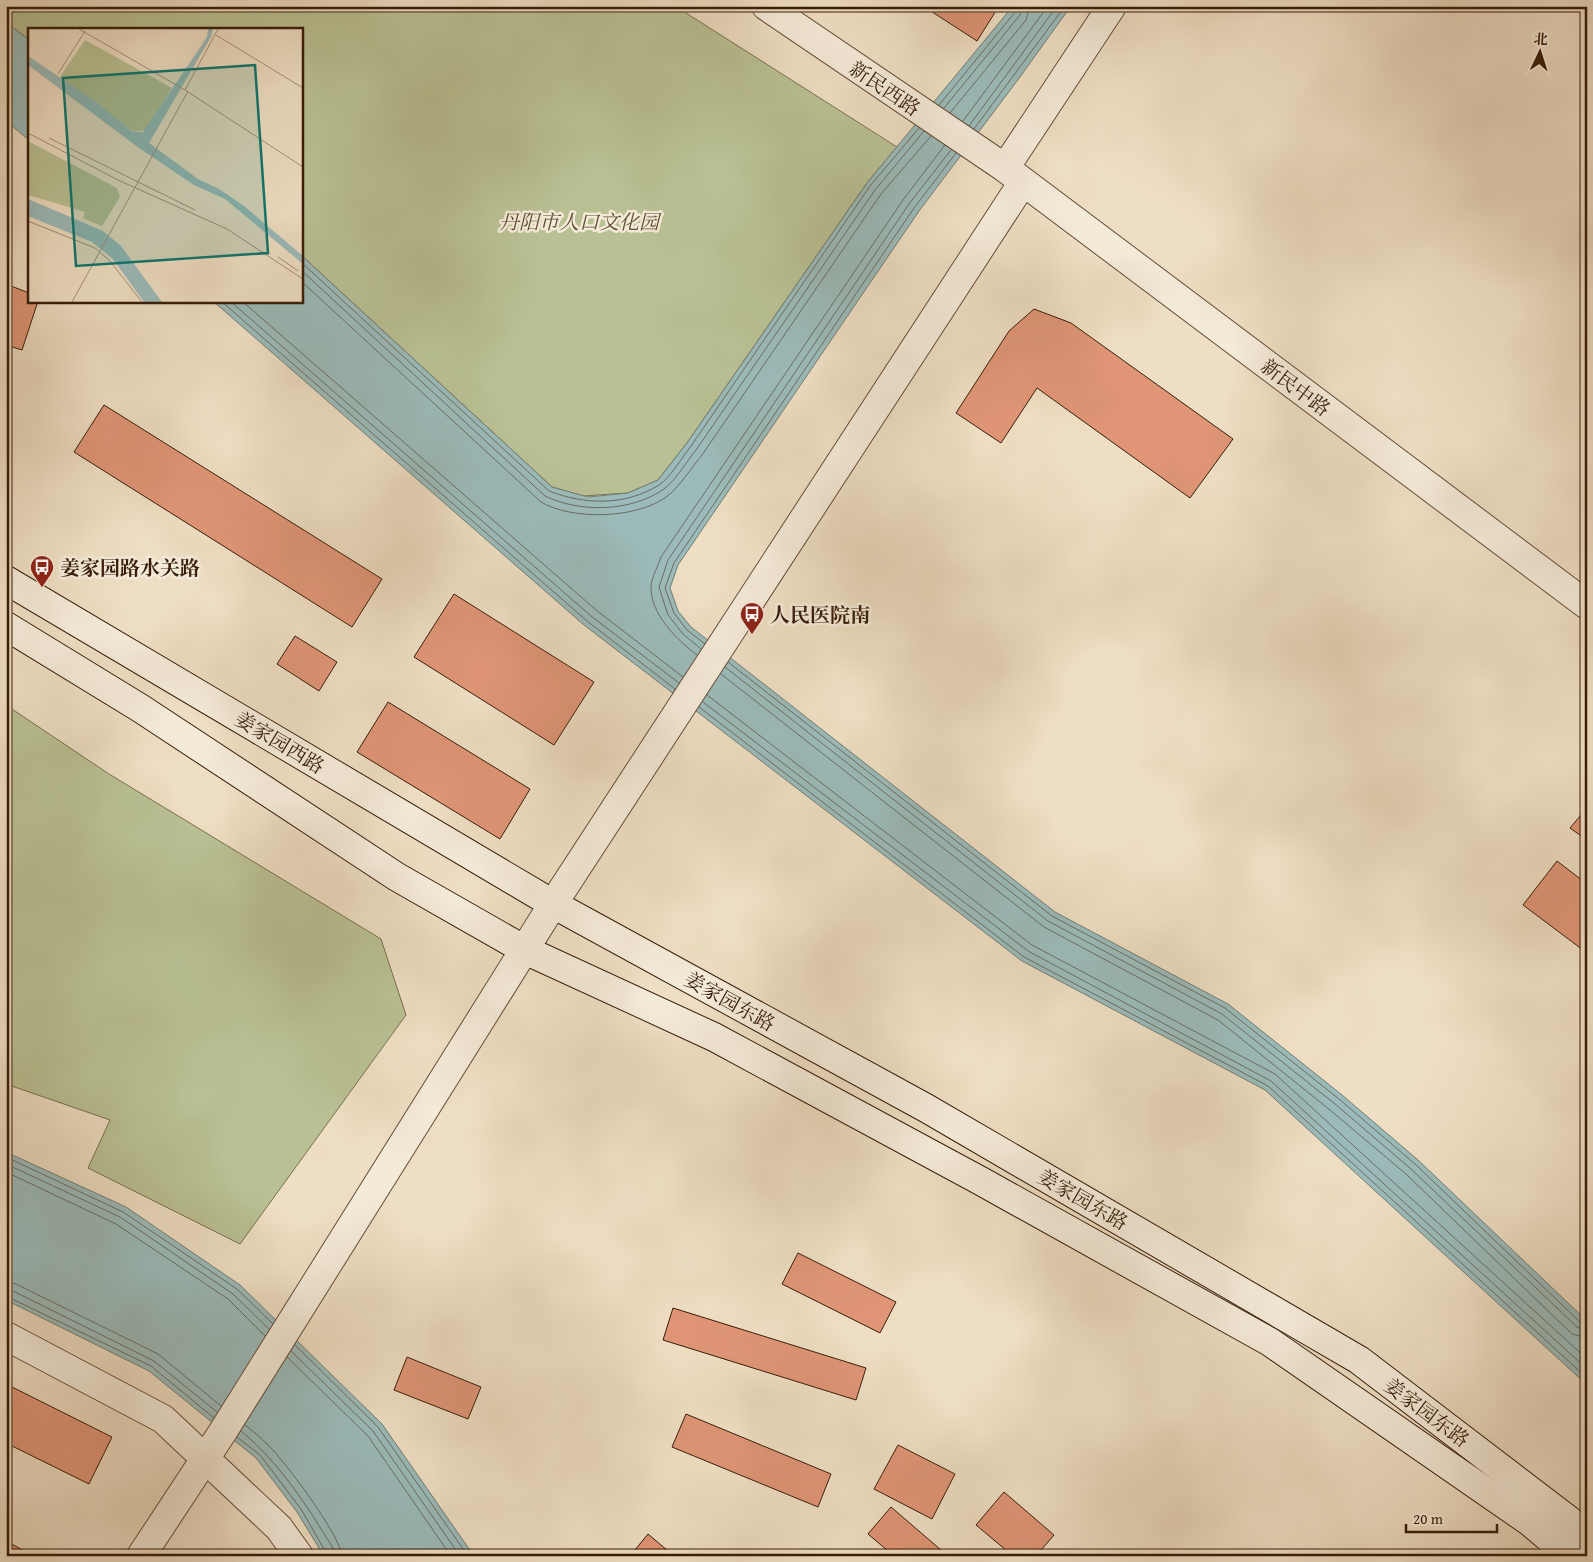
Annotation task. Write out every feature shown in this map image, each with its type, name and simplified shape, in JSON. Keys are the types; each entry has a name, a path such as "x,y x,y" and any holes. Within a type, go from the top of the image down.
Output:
{"main road":[{"name":"新民西路","path":"766,6 1006,170"},
{"path":"141,1556 222,1433 553,904 740,616 1006,170 1112,6"},
{"name":"新民中路","path":"1006,170 1587,605"},
{"name":"姜家园西路","path":"6,580 553,904"},
{"path":"6,626 140,708 398,877 525,950"},
{"name":"姜家园东路","path":"553,904 926,1108 1359,1360 1587,1534"},
{"name":"姜家园东路","path":"525,950 714,1037 979,1180 1270,1342 1530,1522 1570,1556"},
{"path":"6,1336 163,1419 279,1528 299,1556"}],"green space":[{"name":"丹阳市人口文化园","path":"6,6 675,6 897,147 867,183 687,443 658,480 628,493 583,496 552,487 302,256 302,28 28,28 28,39 6,22"},
{"path":"6,705 109,774 381,939 406,1015 240,1244 88,1168 110,1120 6,1084"}],"water":[{"path":"1013,6 1071,6 919,211 678,565 670,588 678,611 691,627 1055,912 1228,1004 1342,1095 1418,1160 1587,1321 1587,1385 1265,1090 1022,961 584,625 214,302 302,302 302,256 552,487 588,497 628,493 658,480 687,443 867,183"},
{"path":"6,22 28,39 28,139 6,121"},
{"path":"6,1152 126,1207 240,1285 382,1424 474,1556 324,1556 297,1512 256,1458 149,1371 6,1300"}],"building":[{"path":"923,6 999,6 977,41"},
{"path":"6,284 28,293 28,302 38,302 22,350 6,345"},
{"path":"1034,309 1071,323 1233,439 1190,498 1037,388 1001,443 956,413 1009,331"},
{"path":"104,405 382,579 352,627 74,452"},
{"path":"454,594 594,682 554,745 414,657"},
{"path":"295,636 337,662 319,691 277,664"},
{"path":"388,702 530,789 500,839 357,752"},
{"path":"1587,808 1587,840 1570,828"},
{"path":"1557,861 1587,884 1587,953 1523,905"},
{"path":"798,1253 896,1302 880,1333 782,1284"},
{"path":"673,1308 866,1368 856,1400 663,1340"},
{"path":"407,1357 481,1387 468,1419 394,1390"},
{"path":"6,1384 112,1437 89,1484 6,1443"},
{"path":"686,1414 831,1474 818,1507 672,1447"},
{"path":"898,1445 955,1474 932,1519 874,1489"},
{"path":"1004,1492 1054,1535 1036,1556 1013,1556 976,1525"},
{"path":"891,1507 948,1556 894,1556 868,1534"},
{"path":"648,1534 674,1556 630,1556"},
{"path":"6,1541 34,1556 6,1556"}],"place":[{"name":"姜家园路水关路","path":"42,588"},
{"name":"人民医院南","path":"752,635"}]}
